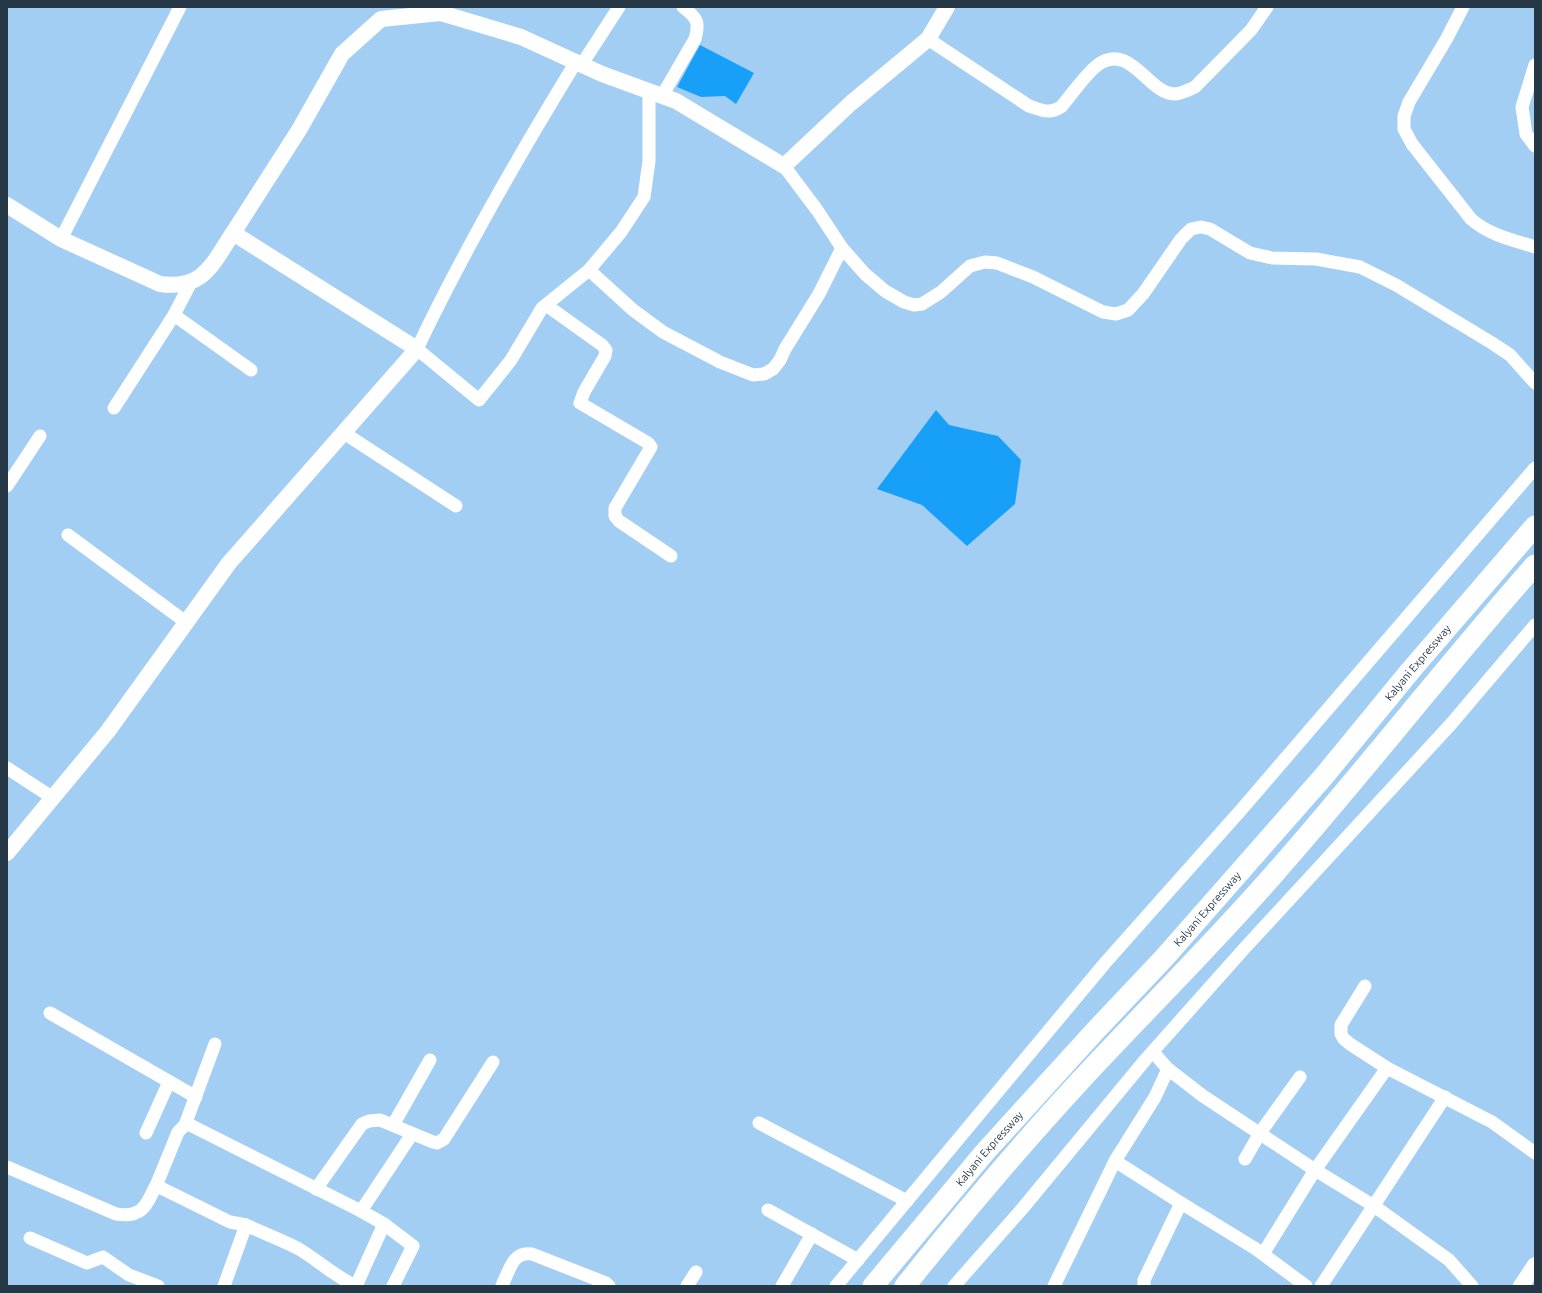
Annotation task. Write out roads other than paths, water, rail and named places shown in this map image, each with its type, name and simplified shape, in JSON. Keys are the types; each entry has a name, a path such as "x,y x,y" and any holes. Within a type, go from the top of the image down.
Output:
{"highway":[{"name":"Kalyani Expressway","path":"873,1286 985,1152 1095,1031 1164,958 1324,776 1411,670 1535,526"},
{"name":"Kalyani Expressway","path":"905,1286 1000,1170 1080,1081 1273,875 1493,612 1535,565"}],"street":[{"path":"61,239 180,7"},
{"path":"576,62 582,64 619,7"},
{"path":"233,233 417,349 479,400 511,360 542,308 589,270 621,232 644,197 656,93 695,39 698,29 694,15 683,7"},
{"path":"784,166 851,103 928,40 947,7"},
{"path":"928,40 1029,106 1047,111 1055,111 1062,106 1099,64 1111,60 1120,60 1134,66 1160,89 1173,94 1183,93 1195,87 1251,30 1267,7"},
{"path":"1463,7 1447,38 1409,102 1404,116 1404,129 1412,144 1471,219 1479,226 1490,232 1535,247"},
{"path":"7,205 61,239 160,284 172,286 190,284 204,275 233,233 299,130 342,54 382,19 457,12 521,37 602,74 676,101 784,166 817,210 842,248 865,274 885,291 904,302 914,305 922,304 941,292 970,266 985,262 997,263 1033,277 1103,312 1116,314 1128,310 1142,294 1181,239 1191,229 1201,227 1210,229 1250,253 1272,258 1316,259 1360,267 1396,285 1492,343 1510,355 1535,383"},
{"path":"7,853 108,731 229,563 417,349 445,291 499,192 534,130 576,62"},
{"path":"1535,65 1522,107 1526,134 1535,146"},
{"path":"589,270 633,310 663,332 720,362 753,375 764,374 773,369 780,360 785,349 819,294 842,248"},
{"path":"114,408 174,315 190,284"},
{"path":"546,305 602,345 606,350 605,356 584,392 580,403 648,443 652,447 614,508 615,516 619,521 671,556"},
{"path":"174,315 251,370"},
{"path":"344,433 456,506"},
{"path":"7,486 11,470 40,436"},
{"path":"836,1286 1105,963 1246,804 1535,468"},
{"path":"68,535 186,623"},
{"path":"954,1286 1022,1209 1153,1052 1242,951 1451,724 1535,625"},
{"path":"7,768 53,798"},
{"path":"1365,986 1341,1025 1341,1034 1344,1039 1387,1068 1492,1122 1535,1153"},
{"path":"50,1013 196,1097"},
{"path":"7,1167 116,1214 126,1215 137,1213 147,1203 156,1186 178,1132 186,1125 216,1044"},
{"path":"1153,1052 1168,1069 1203,1096 1315,1170 1374,1206 1449,1260 1472,1286"},
{"path":"393,1125 430,1060"},
{"path":"316,1189 362,1124 369,1121 380,1120 437,1143 444,1139 493,1062"},
{"path":"1263,1254 1315,1170 1387,1068"},
{"path":"1054,1286 1115,1161 1155,1097 1168,1069"},
{"path":"1245,1159 1260,1133 1300,1077"},
{"path":"146,1133 169,1082"},
{"path":"1321,1286 1445,1097"},
{"path":"759,1123 906,1201"},
{"path":"186,1125 190,1125 361,1211 384,1224 413,1246 393,1286"},
{"path":"361,1211 412,1134"},
{"path":"1115,1161 1263,1254 1306,1286"},
{"path":"156,1186 230,1222 246,1224 297,1248 313,1258 340,1279 356,1286 384,1224"},
{"path":"1144,1286 1144,1280 1181,1203"},
{"path":"768,1210 858,1260"},
{"path":"224,1286 246,1224"},
{"path":"782,1286 812,1234"},
{"path":"30,1238 87,1263 103,1257 129,1275 158,1286"},
{"path":"502,1286 515,1258 521,1253 526,1253 606,1283 609,1286"},
{"path":"1521,1286 1535,1265"},
{"path":"687,1286 696,1272"}],"water":[{"path":"700,45 754,73 736,104 725,96 701,97 677,87"},
{"path":"936,410 949,425 998,436 1021,460 1015,504 967,546 922,505 877,489"}]}
